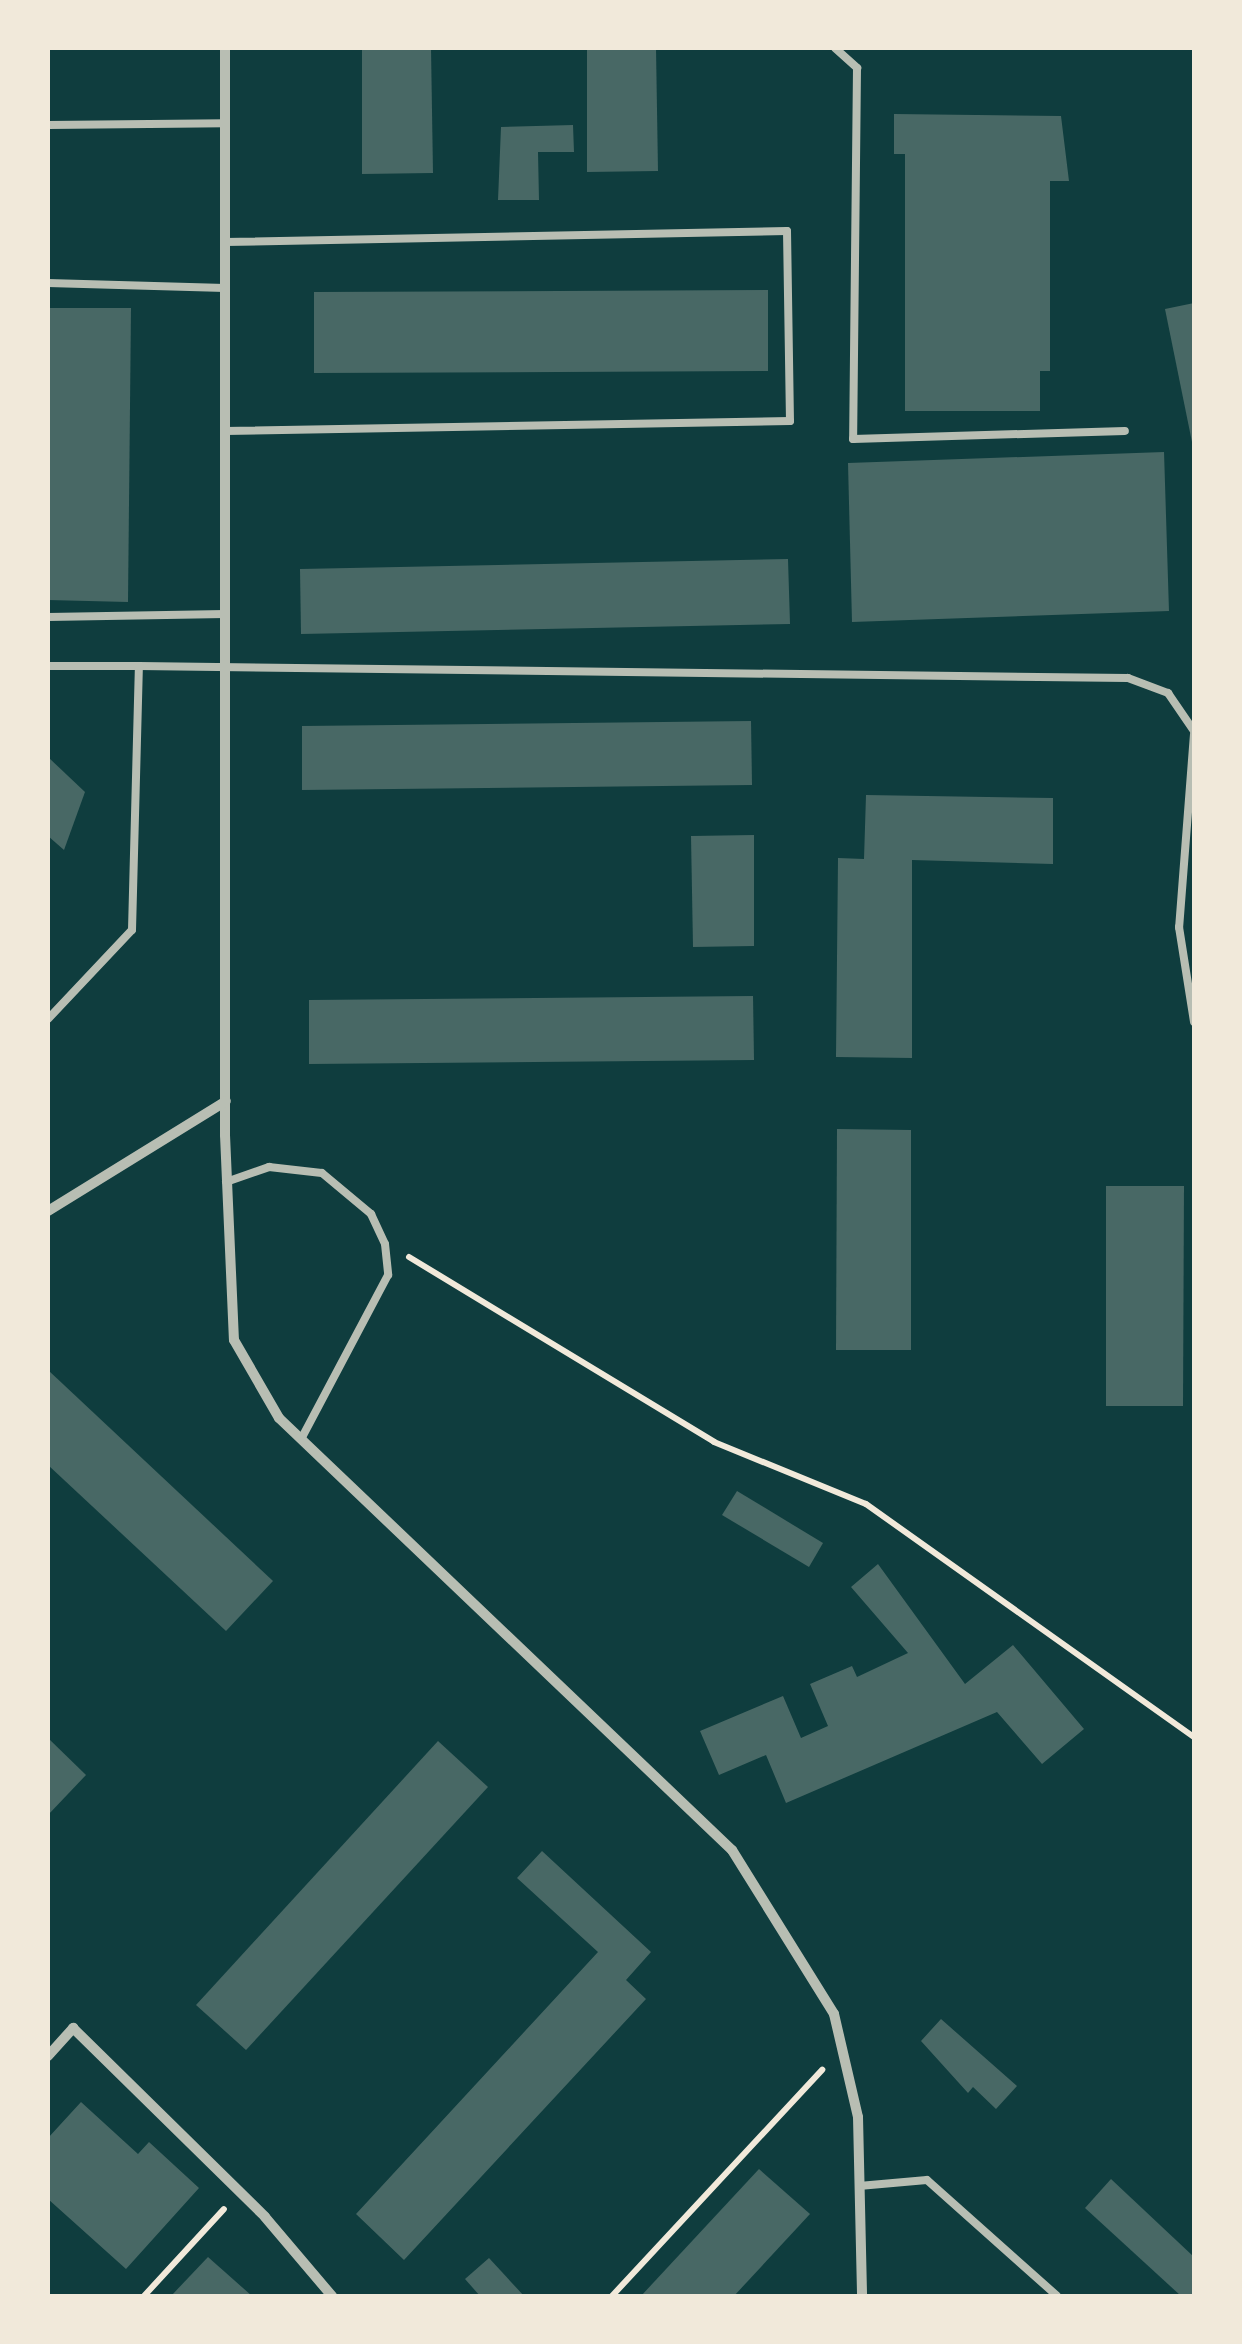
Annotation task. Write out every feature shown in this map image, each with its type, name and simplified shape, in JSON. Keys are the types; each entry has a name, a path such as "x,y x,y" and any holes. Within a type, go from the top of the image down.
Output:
{"street":[{"path":"225,48 226,1182 234,1340 302,1439 732,1850 834,2014 858,2117 862,2296"},
{"path":"48,1211 226,1101"},
{"path":"48,2056 73,2028 240,2192 332,2296"}],"lane":[{"path":"835,48 857,68 853,439 1125,431"},
{"path":"48,124 225,123"},
{"path":"225,242 787,231 790,421 225,431"},
{"path":"48,283 225,288"},
{"path":"48,618 225,614"},
{"path":"48,666 1128,678 1168,693 1194,732 1179,927 1194,1022"},
{"path":"48,1019 132,930 139,666"},
{"path":"226,1182 269,1167 322,1173 371,1214 384,1244 388,1275 302,1439"},
{"path":"859,2186 927,2180 1057,2296"}],"path":[{"path":"384,1244 714,1442 866,1504 1194,1737"},
{"path":"612,2296 842,2049"},
{"path":"144,2296 240,2192"}],"building":[{"path":"362,48 431,48 433,173 362,174"},
{"path":"587,48 656,48 658,171 587,172"},
{"path":"894,114 1061,116 1069,181 1050,181 1050,371 1040,371 1040,411 905,411 905,154 894,154"},
{"path":"573,125 574,152 538,152 539,200 498,200 501,127"},
{"path":"768,290 768,371 314,373 314,292"},
{"path":"1194,303 1194,446 1193,447 1165,309"},
{"path":"48,308 131,308 128,602 48,600"},
{"path":"1164,452 1169,611 852,622 848,463"},
{"path":"788,559 790,624 301,634 300,569"},
{"path":"751,721 752,785 302,790 302,726"},
{"path":"48,757 85,792 64,850 48,836"},
{"path":"866,795 1053,798 1053,864 912,860 912,1058 836,1057 838,858 864,859"},
{"path":"754,835 754,946 693,947 691,836"},
{"path":"753,996 754,1060 309,1064 309,1000"},
{"path":"837,1129 911,1130 911,1350 836,1350"},
{"path":"1106,1186 1184,1186 1183,1406 1106,1406"},
{"path":"48,1370 273,1581 226,1631 48,1465"},
{"path":"737,1491 823,1543 809,1567 722,1515"},
{"path":"878,1564 965,1684 1013,1645 1084,1729 1042,1764 997,1712 786,1803 766,1755 719,1775 700,1731 783,1696 801,1738 828,1726 810,1684 852,1666 857,1677 908,1653 851,1587"},
{"path":"48,1738 86,1775 48,1815"},
{"path":"438,1741 488,1787 246,2050 196,2005"},
{"path":"542,1851 651,1952 626,1980 646,1999 404,2260 356,2214 598,1952 517,1878"},
{"path":"941,2019 1017,2086 996,2109 973,2087 968,2093 921,2041"},
{"path":"81,2102 138,2154 149,2142 199,2188 126,2269 48,2199 48,2138"},
{"path":"759,2169 810,2214 734,2296 641,2296"},
{"path":"1111,2179 1194,2257 1194,2296 1181,2296 1085,2208"},
{"path":"208,2257 252,2296 171,2296"},
{"path":"489,2258 524,2296 480,2296 465,2279"}]}
